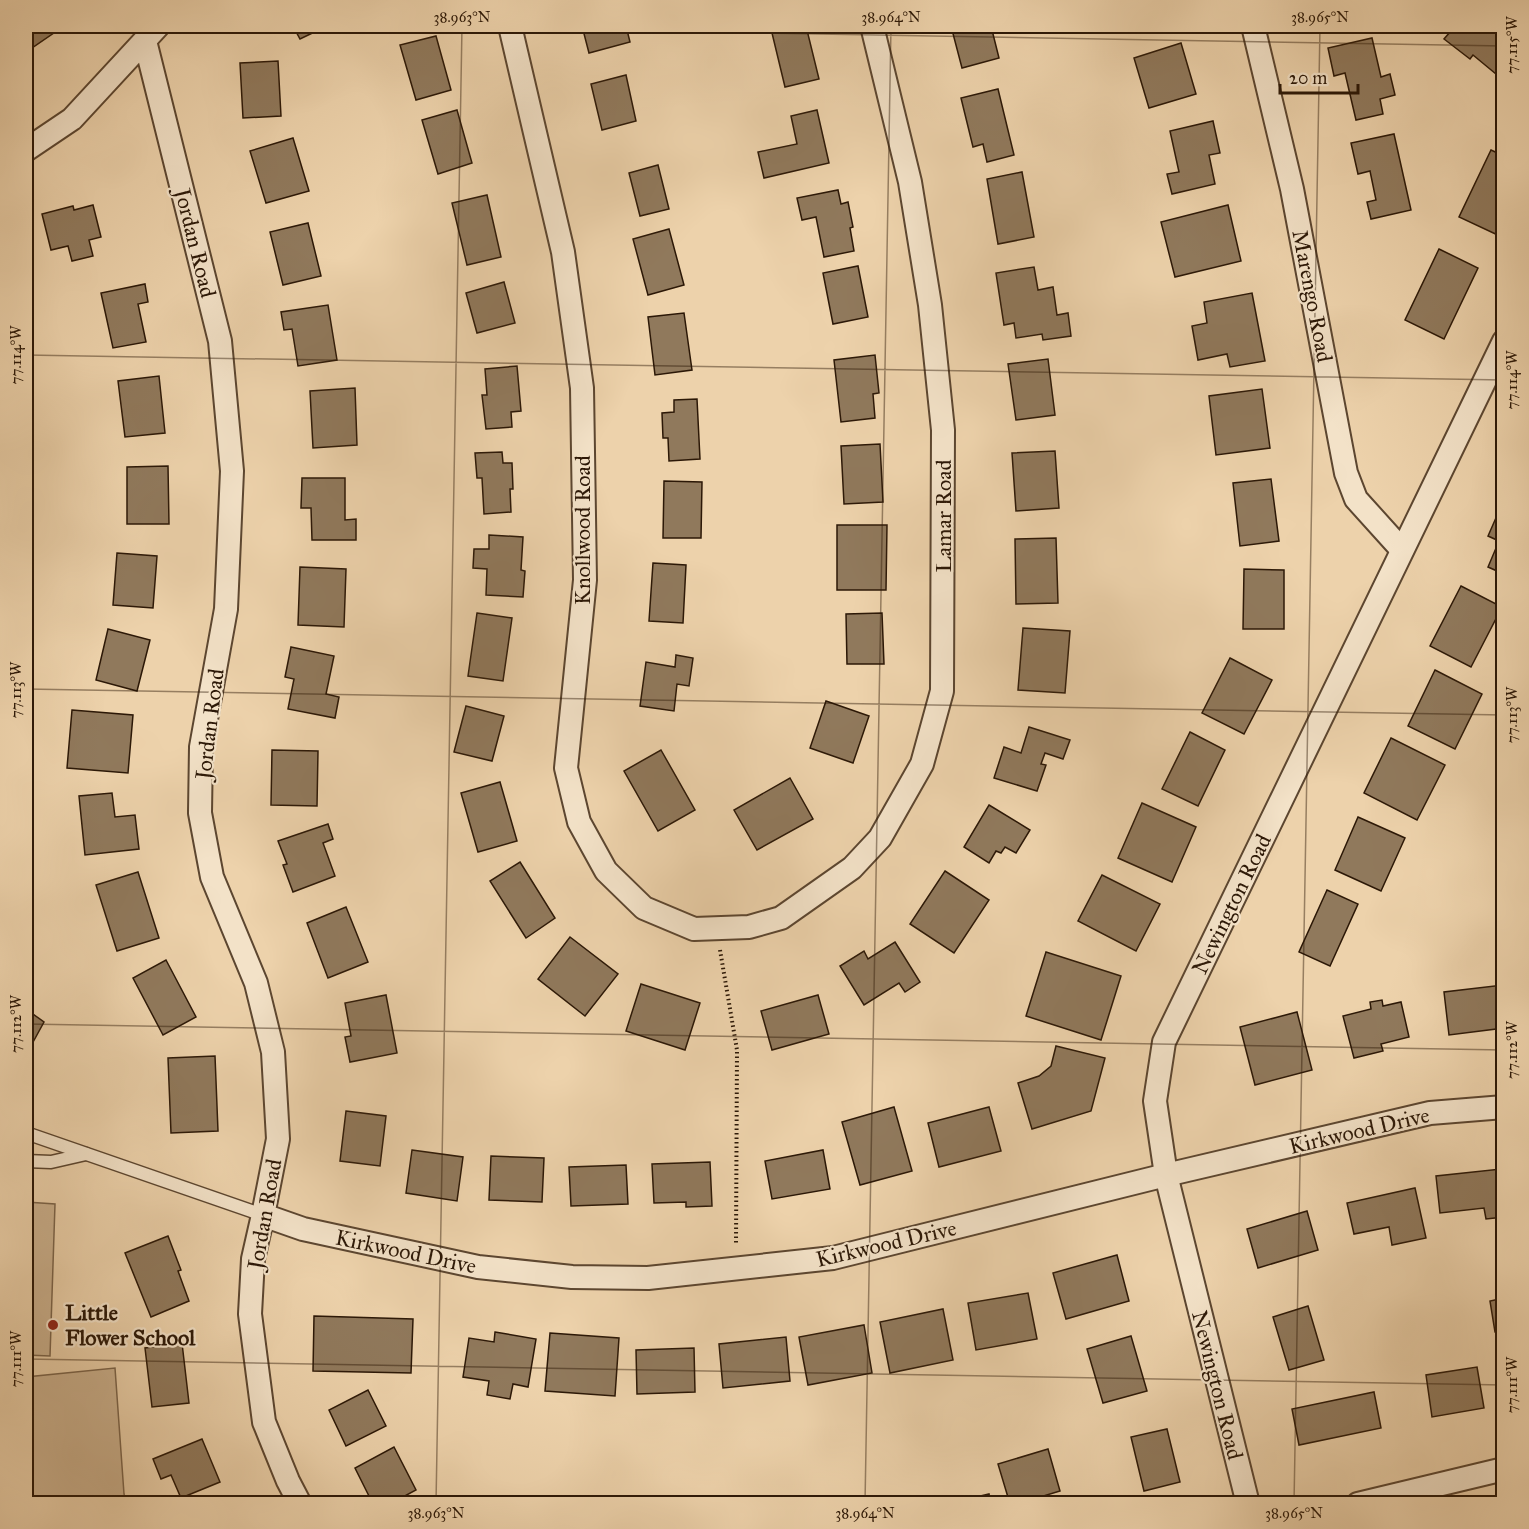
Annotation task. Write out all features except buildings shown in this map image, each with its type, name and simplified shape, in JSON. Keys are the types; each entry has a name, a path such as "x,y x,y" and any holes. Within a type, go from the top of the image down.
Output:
{"street":[{"name":"Knollwood Road","path":"510,26 563,252 582,388 585,580 566,768 579,822 606,871 644,908 694,929 749,927"},
{"name":"Lamar Road","path":"749,927 781,918 852,868 880,838 922,764 942,691 943,430 932,316 910,182 872,26"},
{"name":"Marengo Road","path":"1253,26 1292,189 1346,473 1356,499 1402,550"},
{"path":"26,150 72,119 151,33"},
{"name":"Jordan Road","path":"151,33 220,341 232,483 226,609 201,747 200,813 212,877 256,983 273,1052 278,1139 253,1258 250,1314 264,1422 288,1481 300,1503"},
{"name":"Newington Road","path":"1248,1503 1166,1175 1155,1101 1164,1042 1503,341"},
{"name":"Kirkwood Drive","path":"263,1215 303,1229 478,1268 572,1277 648,1278 833,1258 1166,1175 1430,1113 1503,1107"},
{"path":"1358,1503 1503,1469"}],"lane":[{"path":"26,1133 263,1215"},
{"path":"26,1161 51,1162 87,1154"}],"path":[{"path":"717,928 737,1050 735,1269"}],"shaded area":[{"path":"26,1202 55,1204 50,1356 26,1355"},
{"path":"115,1368 126,1503 26,1503 26,1377"}],"place":[{"name":"Little Flower School","path":"53,1325"}]}
